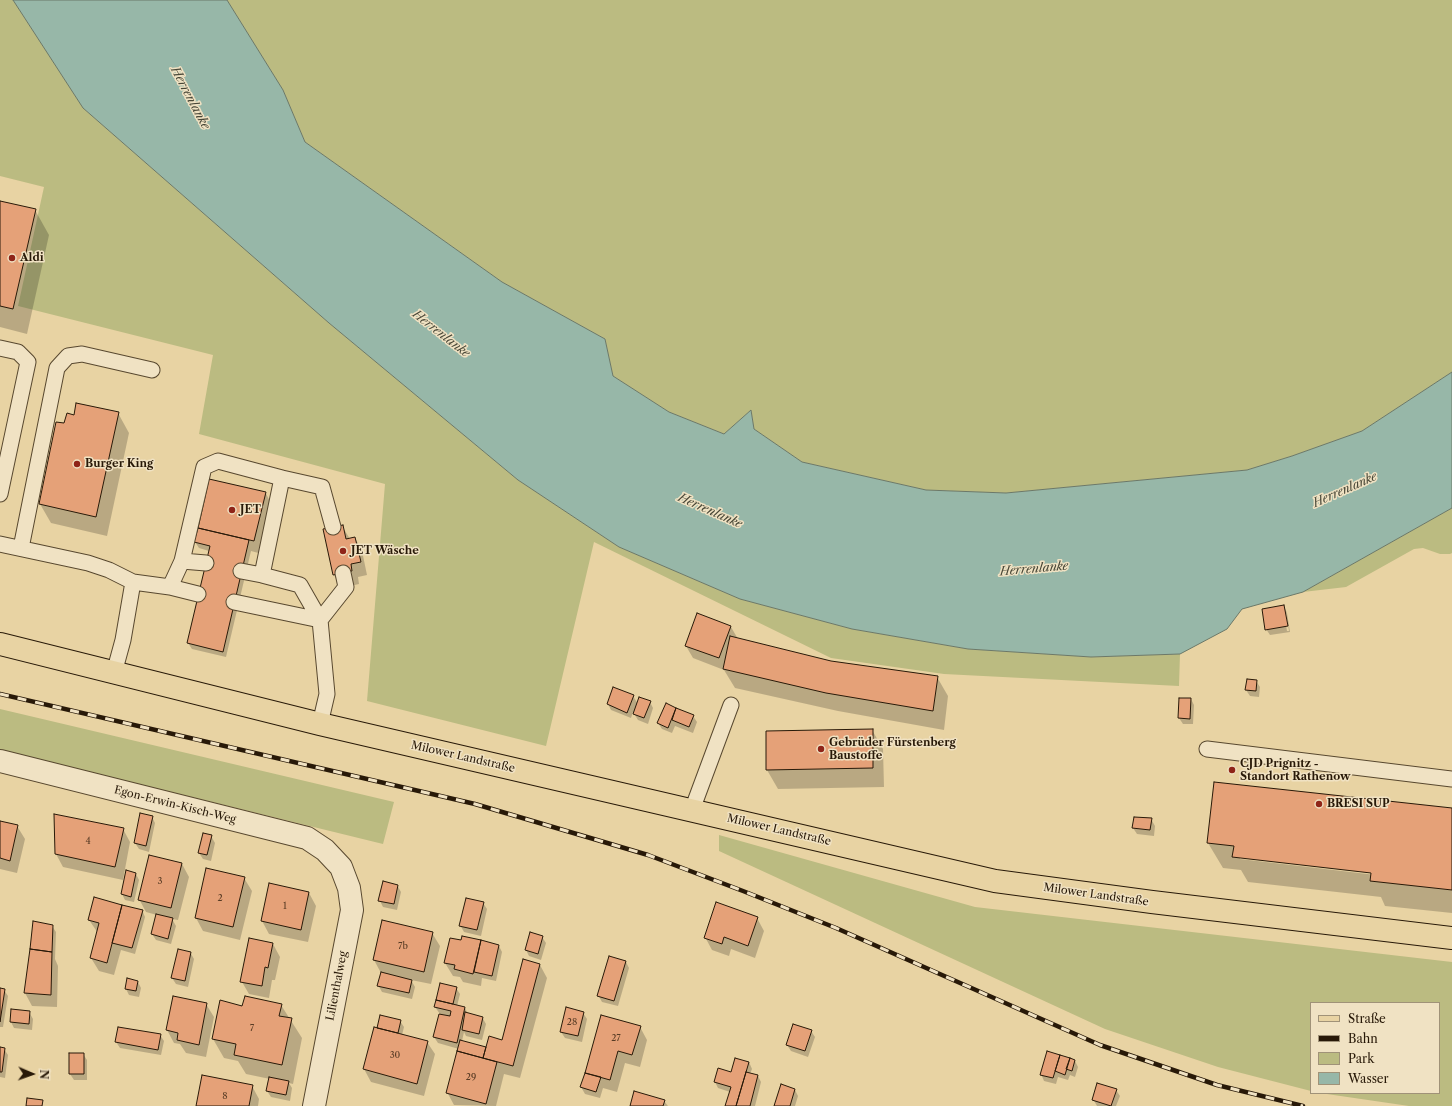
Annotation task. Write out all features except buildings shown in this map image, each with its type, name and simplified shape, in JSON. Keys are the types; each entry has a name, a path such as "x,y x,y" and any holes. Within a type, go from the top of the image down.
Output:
{"main road":[{"name":"Milower Landstraße","path":"0,644 320,724 996,881 1160,903 1452,938"}],"street":[{"name":"Egon-Erwin-Kisch-Weg","path":"0,761 307,838 325,850 341,867"},
{"name":"Lilienthalweg","path":"314,1106 352,910 349,888 341,867"}],"lane":[{"path":"0,348 18,352 28,362 0,494"},
{"path":"20,548 57,368 68,356 82,354 152,370"},
{"path":"170,587 182,560 204,467 218,461 322,487 333,527"},
{"path":"262,576 282,478"},
{"path":"0,544 88,563 109,570 133,582 170,587 198,594"},
{"path":"182,560 206,563"},
{"path":"242,571 300,585 320,620 327,694 320,724"},
{"path":"320,620 346,587 343,573"},
{"path":"114,673 123,640 133,582"},
{"path":"234,602 320,620"},
{"path":"692,810 731,705"},
{"path":"1207,749 1452,779"}],"green space":[{"path":"0,0 13,0 83,108 329,323 518,480 619,547 740,599 852,629 968,649 1091,657 1180,654 1179,686 944,674 831,658 594,542 546,746 367,701 385,484 199,434 213,355 18,306 44,187 0,176"},
{"path":"227,0 1452,0 1452,372 1362,431 1247,470 1006,493 926,490 802,462 754,429 751,410 724,434 669,412 613,376 605,339 502,282 305,142 283,90"},
{"path":"1452,508 1452,553 1440,554 1423,548 1414,549 1346,587 1303,592"},
{"path":"0,709 394,802 383,844 0,750"},
{"path":"719,835 975,907 1452,962 1452,1106 1409,1106 1327,1094 1440,1094 1440,1002 1310,1002 1310,1091 1218,1067 1105,1029 719,851"}],"water":[{"name":"Herrenlanke","path":"13,0 227,0 283,90 305,142 502,282 605,339 613,376 669,412 724,434 751,410 754,429 802,462 926,490 1006,493 1247,470 1362,431 1452,372 1452,508 1303,592 1242,609 1227,629 1180,654 1091,657 968,649 852,629 740,599 619,547 518,480 329,323 83,108"}],"railway":[{"path":"0,694 475,804 648,855 836,928 1100,1045 1217,1085 1303,1106"}],"place":[{"name":"Aldi","path":"12,258"},
{"name":"Burger King","path":"77,464"},
{"name":"JET","path":"232,510"},
{"name":"JET Wäsche","path":"343,551"},
{"name":"Gebrüder Fürstenberg Baustoffe","path":"821,749"},
{"name":"CJD Prignitz - Standort Rathenow","path":"1232,770"},
{"name":"BRESI SUP","path":"1319,804"}]}
